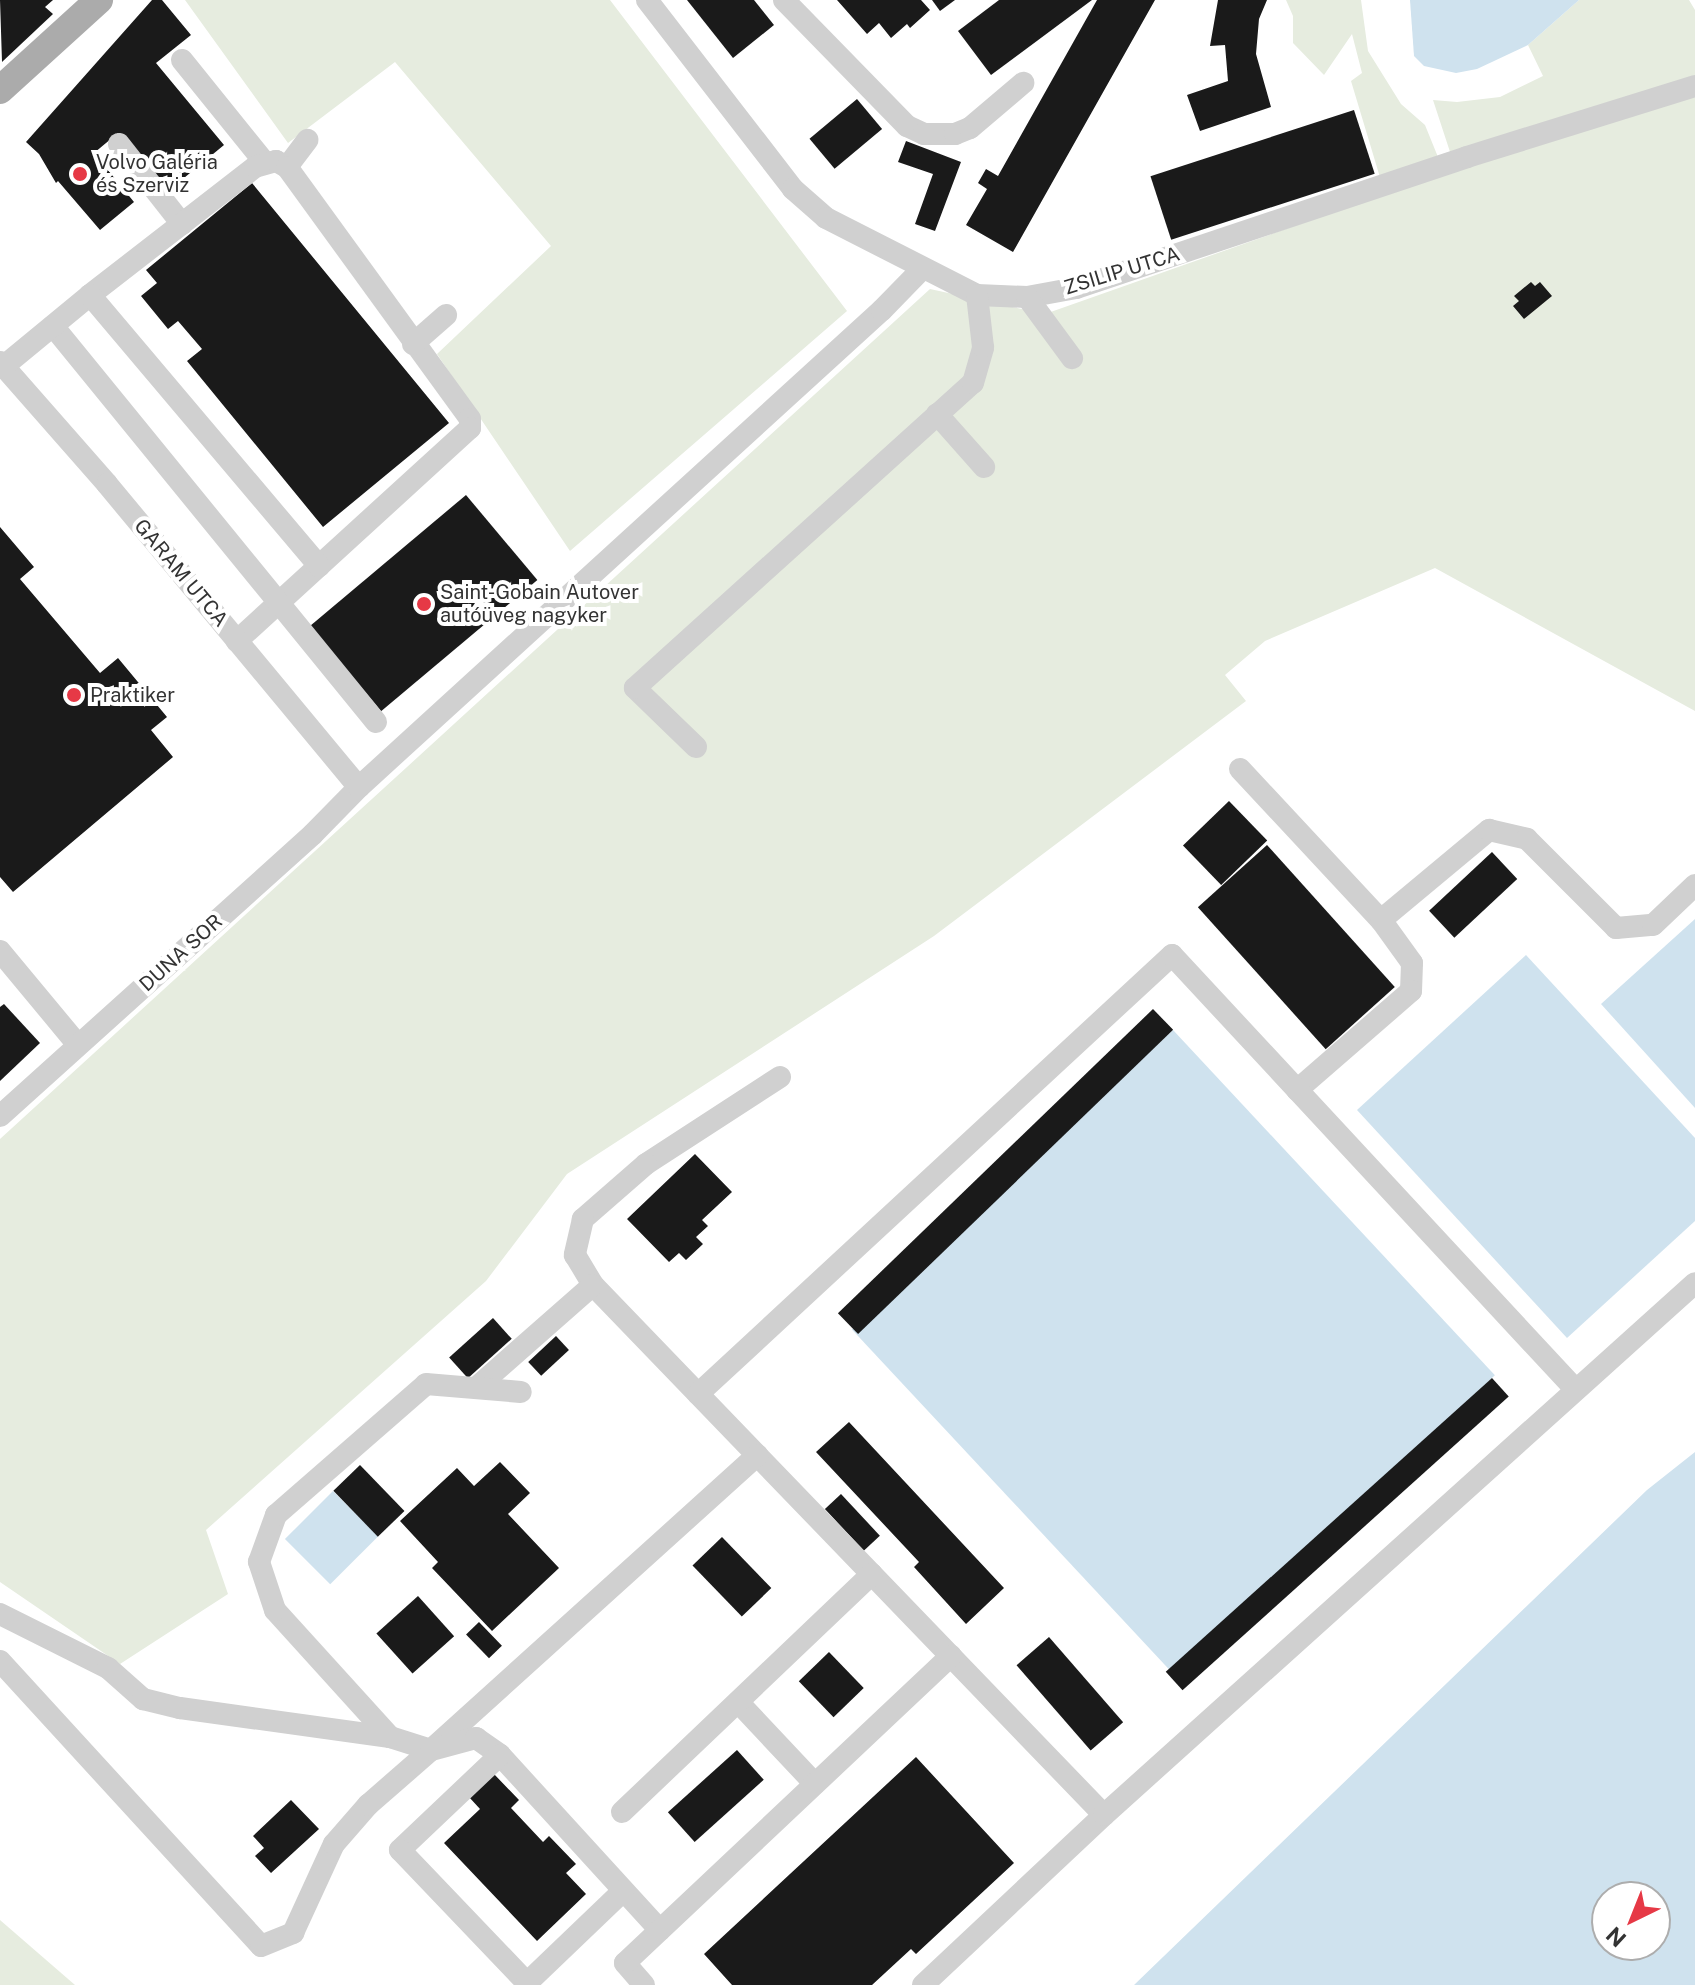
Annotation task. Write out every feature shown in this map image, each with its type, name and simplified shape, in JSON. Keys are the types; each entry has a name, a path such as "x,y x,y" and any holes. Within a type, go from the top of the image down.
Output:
{"main road":[{"path":"0,90 86,6"}],"street":[{"name":"ZSILIP UTCA","path":"647,0 793,189 826,218 921,270 977,295 1027,297 1076,288 1467,157 1695,86"},
{"path":"784,0 907,126 924,134 955,134 970,128 1023,83"},
{"path":"182,60 276,165 470,419 470,428 237,641"},
{"path":"2,364 255,167 276,165 307,140"},
{"path":"119,144 182,224"},
{"name":"DUNA SOR","path":"0,1116 313,834 359,787 882,310 921,270"},
{"path":"90,295 319,566"},
{"path":"696,747 635,688 973,383 983,347 977,295"},
{"path":"1027,297 1072,358"},
{"path":"413,344 446,315"},
{"path":"53,326 376,722"},
{"name":"GARAM UTCA","path":"2,364 359,787"},
{"path":"937,414 984,467"},
{"path":"1240,769 1381,920 1412,963 1411,991 1297,1090"},
{"path":"1381,920 1489,830 1527,839 1616,928 1653,925 1695,885"},
{"path":"0,951 78,1045"},
{"path":"698,1394 1172,955 1575,1389"},
{"path":"780,1077 646,1164 583,1219 575,1255 593,1285 1104,1815"},
{"path":"923,1985 1104,1815 1695,1283"},
{"path":"477,1387 593,1285"},
{"path":"390,1737 275,1610 259,1562 276,1515 426,1384 521,1392"},
{"path":"0,1661 261,1946 293,1933 334,1844 368,1805 757,1455"},
{"path":"622,1812 872,1574"},
{"path":"0,1614 108,1668 143,1699 180,1708 390,1737 431,1750 476,1738 500,1755 660,1930"},
{"path":"644,1985 625,1963 951,1656"},
{"path":"738,1702 815,1784"},
{"path":"500,1755 400,1850 527,1983 623,1891"}],"shaded area":[{"path":"185,0 610,0 847,311 570,551 437,354 551,246 395,62 288,143"},
{"path":"1286,0 1361,0 1368,51 1401,104 1425,125 1440,162 1452,158 1433,100 1457,102 1500,97 1543,76 1528,45 1579,0 1689,0 1695,10 1695,711 1435,568 1265,641 1225,675 1246,701 934,936 567,1174 486,1281 206,1530 228,1594 120,1664 0,1582 0,1139 930,289 1045,314 1385,194 1351,81 1362,73 1352,34 1324,75 1293,43 1293,16"},
{"path":"0,1920 75,1985 0,1985"}],"water":[{"path":"1410,0 1579,0 1528,45 1477,69 1456,73 1424,66 1414,56"},
{"path":"1695,919 1695,1108 1601,1004"},
{"path":"1526,955 1695,1138 1695,1221 1567,1338 1357,1110"},
{"path":"1173,1030 1495,1375 1174,1675 852,1329"},
{"path":"1695,1452 1695,1985 1134,1985 1647,1490"},
{"path":"333,1491 378,1536 330,1584 285,1539"}],"building":[{"path":"0,0 53,0 45,7 53,14 2,62"},
{"path":"152,0 162,0 191,35 156,63 224,145 167,192 118,133 94,153 134,202 100,230 58,181 56,183 39,154 26,142"},
{"path":"687,0 754,0 774,25 733,58"},
{"path":"837,0 921,0 930,10 910,28 907,24 891,38 879,23 867,34"},
{"path":"932,0 955,0 940,11"},
{"path":"999,0 1092,0 991,75 958,31"},
{"path":"1097,0 1155,0 1013,252 966,225 987,189 978,183 986,169 998,176"},
{"path":"1218,0 1267,0 1259,19 1256,54 1271,107 1200,131 1187,95 1228,81 1225,45 1210,46"},
{"path":"857,99 882,129 835,169 810,139"},
{"path":"1354,110 1375,174 1171,240 1150,176"},
{"path":"906,141 961,162 935,231 915,224 933,174 898,162"},
{"path":"252,183 449,423 323,527 187,361 202,349 178,321 168,329 141,296 157,283 146,270"},
{"path":"1531,282 1535,286 1540,282 1552,296 1524,319 1513,306 1519,301 1514,296"},
{"name":"Saint-Gobain Autover autóüveg nagyker","path":"466,495 537,580 381,711 310,626"},
{"name":"Praktiker","path":"0,527 34,567 20,579 100,673 118,658 167,717 151,730 173,757 13,892 0,877"},
{"path":"1229,801 1267,841 1221,885 1183,845"},
{"path":"1267,845 1395,987 1326,1049 1198,907"},
{"path":"1492,852 1517,879 1454,938 1429,911"},
{"path":"4,1004 40,1043 0,1081 0,1007"},
{"path":"1153,1009 1173,1030 858,1334 838,1313"},
{"path":"695,1154 732,1192 702,1220 708,1226 696,1237 703,1244 686,1260 679,1253 669,1262 627,1219"},
{"path":"493,1318 512,1339 468,1378 449,1357"},
{"path":"556,1336 569,1350 541,1376 528,1362"},
{"path":"1492,1378 1509,1397 1182,1690 1166,1672"},
{"path":"849,1422 1004,1588 966,1624 914,1567 919,1562 816,1452"},
{"path":"500,1462 530,1493 508,1514 559,1568 492,1631 432,1568 438,1562 400,1521 457,1468 474,1486"},
{"path":"360,1465 404,1511 378,1537 333,1491"},
{"path":"841,1494 880,1536 864,1551 825,1509"},
{"path":"722,1537 771,1588 742,1617 693,1565"},
{"path":"418,1596 454,1636 413,1674 376,1633"},
{"path":"479,1622 502,1646 489,1658 466,1635"},
{"path":"1049,1637 1123,1722 1091,1750 1017,1665"},
{"path":"829,1652 864,1688 834,1717 799,1681"},
{"path":"737,1750 764,1780 695,1842 668,1812"},
{"path":"916,1757 1014,1863 916,1954 911,1949 872,1985 732,1985 704,1954"},
{"path":"493,1773 519,1800 511,1808 543,1842 549,1836 576,1864 566,1873 586,1894 537,1941 444,1843 480,1809 469,1797"},
{"path":"291,1800 319,1829 271,1873 255,1856 264,1848 253,1836"}],"place":[{"name":"Volvo Galéria és Szerviz","path":"80,174"},
{"name":"Saint-Gobain Autover autóüveg nagyker","path":"424,604"},
{"name":"Praktiker","path":"74,695"}]}
